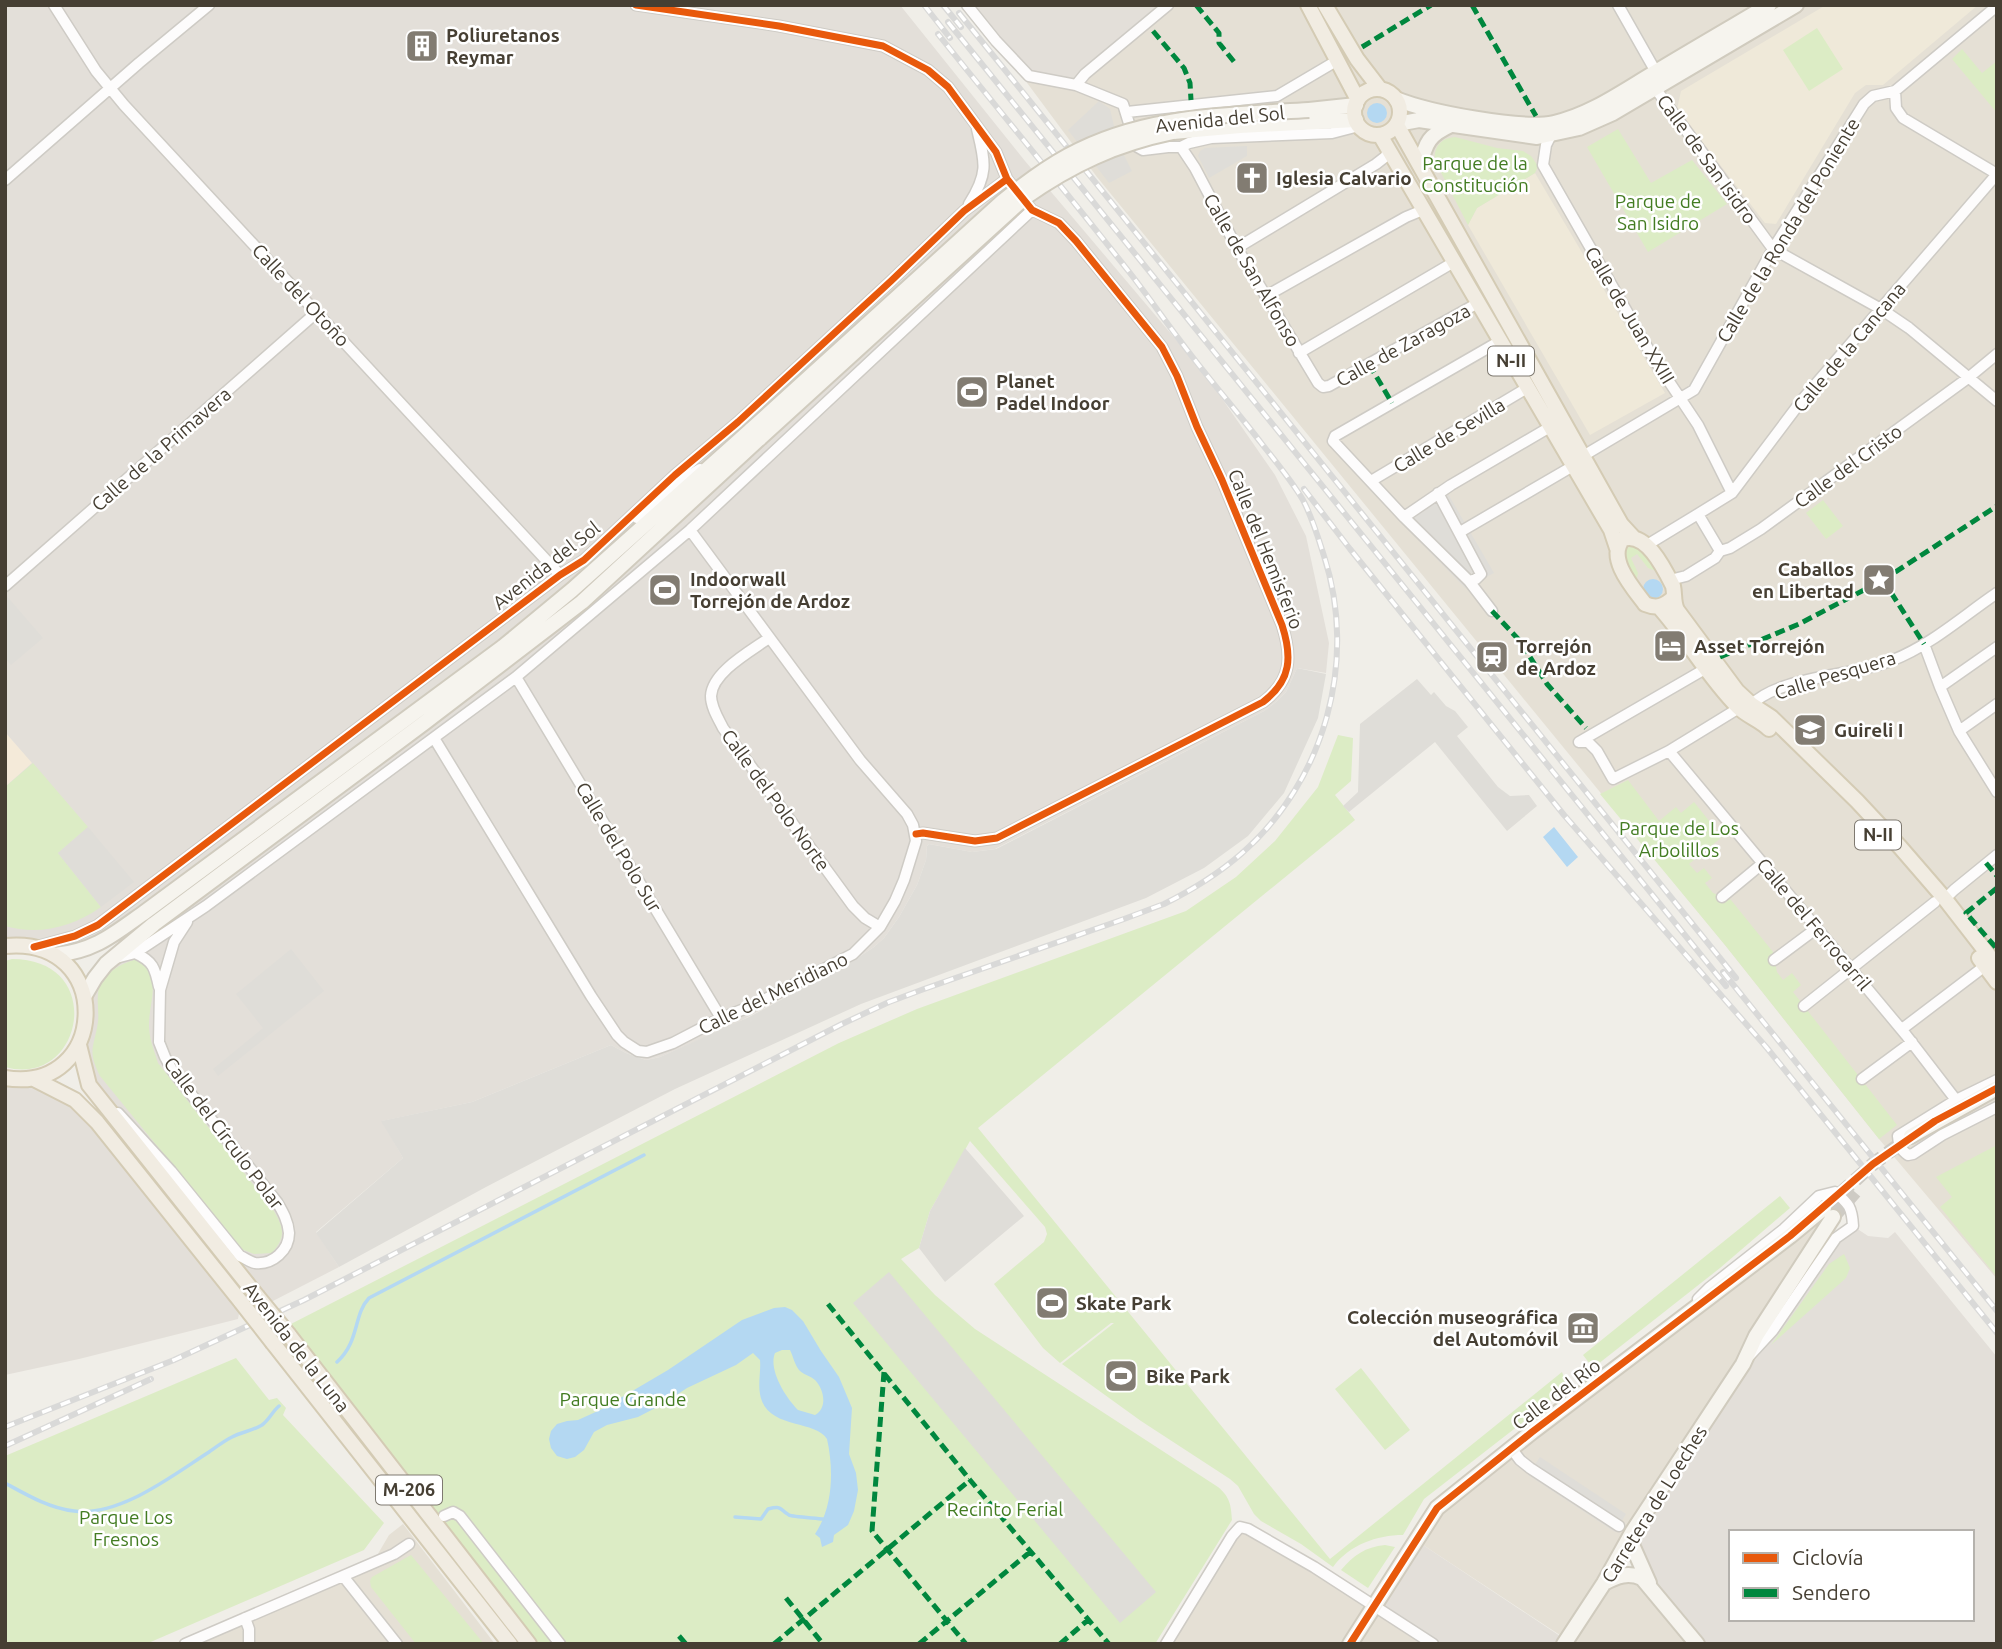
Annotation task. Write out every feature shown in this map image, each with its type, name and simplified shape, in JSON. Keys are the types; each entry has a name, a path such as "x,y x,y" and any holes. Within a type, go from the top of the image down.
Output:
{"main road":[{"path":"1308,5 1338,60 1366,132 1380,135 1387,133 1397,124 1419,120 1537,137 1598,121 1796,5"},
{"path":"1325,5 1357,59 1380,89"},
{"path":"1357,113 1364,93 1380,89 1415,106 1522,124 1552,124 1593,109 1769,5"},
{"name":"N-II","path":"1396,99 1400,111 1397,124 1578,461 1613,534 1619,565 1645,604 1659,607 1705,670 1842,797 1940,901 1993,962 1997,982"},
{"name":"Avenida del Sol","path":"85,995 95,978 111,960 153,924 582,602 756,433 1002,202 1041,173 1067,156 1120,133 1171,121 1201,117 1357,113"},
{"path":"1420,165 1430,137 1451,125"},
{"name":"N-II","path":"1380,135 1550,427 1578,461 1621,524 1633,537 1647,545 1670,580 1677,610 1745,706"},
{"name":"Avenida del Sol","path":"55,956 81,952 107,939 503,647 572,590 727,451 756,433"},
{"path":"1617,548 1623,539 1633,537"},
{"path":"1659,607 1673,598"},
{"path":"5,946 34,947 55,956 73,973 85,995"},
{"name":"M-206","path":"79,1045 85,1030 85,995"},
{"path":"34,1079 60,1066 79,1045"},
{"name":"Avenida de la Luna","path":"79,1045 89,1086 289,1335 529,1644"},
{"name":"M-206","path":"5,1078 34,1079"},
{"name":"Avenida de la Luna","path":"34,1079 75,1100 97,1122 510,1644"},
{"path":"1997,1088 1959,1108 1913,1138 1997,1097"},
{"name":"Calle del Río","path":"1350,1644 1437,1508 1674,1322 1779,1245 1828,1213"},
{"name":"Carretera de Loeches","path":"1564,1644 1743,1364 1756,1336 1828,1213"},
{"path":"1643,1517 1632,1541 1649,1584"},
{"path":"1614,1562 1632,1562 1642,1569"},
{"path":"1604,1583 1622,1574 1642,1578 1697,1644"}],"street":[{"name":"Calle del Otoño","path":"54,5 110,89 560,575"},
{"path":"5,180 209,5"},
{"path":"111,960 135,953 192,916 516,677 690,530 1032,210 1007,179 996,152 948,87 928,70 883,46 779,26 636,5"},
{"path":"967,5 1029,76 1076,85 1123,104 1136,146 1143,150 1181,147 1211,138 1332,133 1357,113"},
{"path":"1076,85 1085,74 1168,5"},
{"path":"1618,5 1656,72"},
{"name":"Calle de la Ronda del Poniente","path":"1460,532 1694,390 1773,249 1864,104 1873,96 1895,91 1997,6"},
{"path":"1127,112 1277,96 1338,60"},
{"name":"Calle de San Isidro","path":"1655,88 1773,249 1881,309 1909,328 1997,401"},
{"path":"1895,91 1896,108 1903,118 1997,174"},
{"path":"964,212 978,190 985,168 976,125"},
{"name":"Calle de Juan XXIII","path":"1551,135 1546,145 1543,165 1654,359 1698,425 1732,492"},
{"name":"Calle de San Alfonso","path":"1181,147 1299,353 1318,383 1323,387 1329,386"},
{"path":"1237,248 1376,164 1389,150"},
{"name":"Calle de la Cancana","path":"1647,545 1732,492 1802,400 1997,174"},
{"name":"Avenida del Sol","path":"34,947 75,936 98,925 560,575 584,560 964,212 1007,179"},
{"name":"Calle del Hemisferio","path":"916,834 975,841 998,838 1263,702 1279,685 1286,673 1289,659 1288,644 1278,613 1162,347 1059,223 1032,210"},
{"path":"1266,296 1423,210"},
{"path":"1299,353 1454,262"},
{"name":"Calle de Zaragoza","path":"1329,386 1478,303"},
{"name":"Calle de la Primavera","path":"5,586 317,312"},
{"path":"1492,611 1469,581 1333,441 1335,436 1500,341"},
{"name":"Calle del Cristo","path":"1670,580 1695,571 1715,558 1720,551 1761,529 1968,379 1997,354"},
{"name":"Calle de Sevilla","path":"1371,481 1528,388"},
{"path":"1404,517 1438,493 1550,427"},
{"path":"611,536 629,525 680,481 727,451"},
{"path":"1438,493 1481,574 1469,581"},
{"path":"1698,514 1720,551"},
{"path":"690,530 860,760 906,814 914,825 916,834"},
{"name":"Calle Pesquera","path":"1705,670 1579,741 1588,742 1597,751 1614,779 1669,751 1745,706 1787,686 1893,660 1924,644 1997,593"},
{"name":"Calle del Polo Norte","path":"769,638 720,675 711,696 714,711 723,728 853,906 865,918 880,927"},
{"path":"1924,644 1959,731 1997,792"},
{"path":"1940,687 1997,647"},
{"name":"Calle del Polo Sur","path":"516,677 721,1017"},
{"path":"1959,731 1997,704"},
{"name":"Calle del Meridiano","path":"434,738 591,996 617,1035 638,1051 658,1050 853,954 880,927 895,901 914,849 916,834"},
{"name":"Calle del Ferrocarril","path":"1669,751 1902,1029 1956,1100"},
{"path":"1804,1006 1997,855"},
{"path":"1722,897 1763,863"},
{"name":"Calle del Círculo Polar","path":"160,990 174,942 192,916"},
{"path":"1774,960 1817,928"},
{"name":"Calle del Círculo Polar","path":"89,1086 131,1125 240,1256 253,1263 265,1262 275,1258 284,1249 289,1230 285,1214 164,1057 159,1042 160,990 155,969 147,958 135,953"},
{"path":"1902,1029 1993,962"},
{"path":"1862,1079 1912,1042"},
{"path":"1997,1080 1956,1100 1898,1136 1901,1150 1908,1155 1913,1154 1942,1135 1997,1107"},
{"name":"Calle del Río","path":"1674,1322 1709,1288 1784,1229 1819,1196 1835,1192 1845,1200"},
{"name":"Carretera de Loeches","path":"1743,1364 1773,1330 1836,1238 1853,1226 1852,1208 1845,1200"},
{"path":"1511,1448 1530,1468 1619,1525"},
{"path":"444,1516 453,1512 460,1516 560,1644"},
{"path":"1166,1644 1240,1527 1314,1567 1433,1644"},
{"path":"185,1644 394,1554 409,1544"},
{"path":"343,1576 397,1644"},
{"path":"245,1618 249,1629 248,1644"}],"shaded area":[{"path":"5,5 900,5 1025,161 1205,374 1275,475 1306,536 1329,643 1326,673 1297,668 1286,692 1264,711 995,849 972,852 929,844 917,885 884,938 850,963 727,1028 660,1057 646,1060 611,1045 472,1102 382,1121 403,1158 316,1232 339,1267 271,1302 89,1085 83,1065 87,1013 95,978 582,602 572,591 81,952 5,946 5,787 32,763 5,732"},
{"path":"967,5 1168,5 1076,85 1029,76"},
{"path":"1168,5 1997,5 1997,1279 1879,1139 1725,945 1097,177 996,41"},
{"path":"1826,5 1978,5 1883,85 1866,85 1855,93 1776,224 1765,223 1677,109 1681,91"},
{"path":"1099,101 1110,109 1118,143 1132,171 1109,183 1068,130"},
{"path":"1247,146 1247,156 1209,178 1198,156 1205,148"},
{"path":"1535,173 1665,393 1590,435 1468,225 1477,208"},
{"path":"1444,487 1494,573 1465,588 1395,516"},
{"path":"5,594 43,638 11,665 5,658"},
{"path":"1297,668 1326,674 1318,718 1284,793 1248,836 1204,868 1146,898 861,1004 675,1089 339,1267 316,1233 403,1158 381,1121 472,1102 611,1045 646,1060 660,1057 749,1017 850,963 884,938 917,885 929,844 972,852 996,849 1264,711 1286,692"},
{"path":"1417,679 1431,695 1434,692 1446,706 1455,711 1468,727 1457,736 1498,787 1510,796 1529,795 1537,806 1507,831 1435,742 1349,812 1343,806 1358,792 1360,724"},
{"path":"5,732 33,763 5,787"},
{"path":"88,827 134,882 101,907 58,853"},
{"path":"291,949 324,991 218,1076 213,1069 263,1028 236,994"},
{"path":"5,1078 34,1079 75,1100 241,1302 238,1319 5,1375"},
{"path":"965,1148 1024,1216 945,1282 919,1248 930,1211"},
{"path":"1824,1208 1833,1217 1604,1582 1629,1574 1697,1644 1564,1644 1566,1639 1417,1541 1437,1508"},
{"path":"1853,1226 1868,1236 1888,1238 1895,1232 1997,1357 1997,1644 1697,1644 1649,1584 1635,1534 1643,1517 1836,1238"},
{"path":"889,1272 1156,1592 1120,1623 853,1303"},
{"path":"1540,1457 1626,1514 1615,1532 1528,1475"},
{"path":"403,1524 495,1644 185,1644 372,1564 389,1535"},
{"path":"1240,1527 1433,1644 1166,1644"},
{"path":"1417,1541 1566,1640 1564,1644 1433,1644 1375,1606"}],"green space":[{"path":"1817,28 1843,69 1809,91 1783,50"},
{"path":"1962,49 1982,73 1997,61 1997,113 1952,59"},
{"name":"Parque de San Isidro","path":"1618,129 1651,183 1692,160 1727,204 1648,252 1587,147"},
{"name":"Parque de la Constitución","path":"1455,137 1497,148 1523,151 1531,156 1538,166 1535,173 1477,208 1468,225 1435,161 1435,151 1439,144"},
{"path":"1823,500 1843,526 1826,539 1806,513"},
{"path":"1632,545 1640,548 1656,571 1648,568 1637,554 1631,558 1638,573 1636,581 1624,558 1625,550"},
{"name":"Parque Grande","path":"1338,735 1353,738 1351,781 1335,795 1355,820 978,1128 1330,1559 1562,1372 1568,1387 1424,1499 1403,1535 1374,1539 1355,1547 1333,1567 1301,1544 1261,1521 1238,1486 1230,1479 1141,1421 1062,1364 1114,1323 1060,1363 1043,1348 994,1284 1044,1242 1047,1234 1045,1227 970,1141 930,1211 919,1248 901,1259 935,1295 975,1329 1218,1487 1229,1502 1232,1520 1155,1644 539,1644 289,1325 839,1043 917,1009 1186,911 1236,877 1275,841 1318,787"},
{"path":"33,763 88,827 58,853 101,907 79,920 43,930 5,926 5,787"},
{"name":"Parque de Los Arbolillos","path":"1628,780 1659,821 1676,807 1681,813 1694,802 1722,837 1689,864 1697,873 1704,868 1712,878 1705,883 1713,893 1731,900 1773,952 1777,972 1783,980 1792,973 1801,985 1793,992 1897,1125 1879,1139 1725,945 1600,794"},
{"path":"12,959 42,965 62,979 73,999 74,1021 67,1042 53,1059 32,1069 5,1067 5,961"},
{"path":"138,959 146,966 152,981 149,1030 158,1063 274,1211 282,1232 280,1242 272,1253 254,1254 241,1249 100,1076 93,1049 100,987 112,971"},
{"path":"1997,1145 1997,1277 1940,1207 1952,1197 1936,1177"},
{"path":"1780,1196 1790,1208 1720,1268 1593,1368 1583,1355"},
{"path":"1844,1254 1850,1268 1846,1278 1771,1345 1829,1264"},
{"name":"Parque Los Fresnos","path":"236,1358 269,1400 277,1398 286,1408 283,1415 384,1523 364,1550 146,1644 5,1644 5,1456"},
{"path":"1361,1368 1410,1430 1385,1450 1335,1389"},
{"path":"1385,1545 1395,1547 1368,1588 1341,1570 1360,1553"},
{"path":"411,1555 484,1644 416,1644 371,1587 370,1581 372,1577"}],"water":[{"path":"1377,103 1384,106 1387,113 1384,120 1377,123 1370,120 1367,113 1370,106"},
{"path":"1649,579 1657,579 1663,589 1657,599 1649,599 1643,593 1643,585"},
{"path":"1554,827 1578,857 1567,867 1543,837"},
{"path":"785,1307 792,1310 803,1321 839,1377 852,1408 849,1454 856,1473 858,1490 848,1525 834,1535 833,1542 822,1547 820,1538 815,1534 829,1500 831,1463 827,1439 812,1429 781,1419 764,1405 759,1390 760,1360 753,1353 736,1365 687,1388 638,1417 607,1425 594,1432 584,1450 575,1457 567,1459 557,1456 551,1448 551,1431 557,1424 578,1420 600,1410 668,1370 742,1320 774,1308","holes":["790,1350 798,1369 815,1380 821,1388 822,1408 815,1415 798,1410 776,1375 773,1360 775,1353"]}],"waterway":[{"path":"337,1362 349,1346 360,1312 369,1298 644,1155"},
{"path":"5,1483 56,1507 74,1511 109,1508 145,1492 235,1435 262,1425 279,1406"},
{"path":"735,1517 761,1519 768,1509 777,1508 791,1516 823,1519"}],"tunnel":[{"path":"1824,1208 1873,1164 1911,1136"},
{"path":"1833,1217 1855,1192"}],"railway":[{"path":"924,5 950,38"},
{"path":"943,5 961,27"},
{"path":"959,13 1736,978"},
{"path":"948,22 1726,986"},
{"path":"5,1427 174,1360 304,1300 889,1002 1164,904 1204,881 1241,854 1270,825 1294,791 1313,755 1327,717 1335,677 1337,637 1334,596 1315,527 1306,507 1283,471 1130,273 938,34"},
{"path":"1304,489 1564,815 1767,1048 1997,1333"},
{"path":"1723,972 1997,1311"},
{"path":"5,1446 151,1379"}],"marked path":[{"path":"1196,5 1219,33 1219,43 1235,63"},
{"path":"1362,47 1431,5"},
{"path":"1472,5 1536,116"},
{"path":"1153,31 1184,68 1190,83 1191,100"},
{"path":"1369,364 1392,403"},
{"path":"1720,657 1799,624 1883,580 1997,506"},
{"path":"1883,580 1924,644"},
{"path":"1492,611 1520,641 1547,684 1586,728"},
{"path":"1986,863 1997,876"},
{"path":"1997,888 1966,913 1997,949"},
{"path":"828,1304 970,1480 1109,1644"},
{"path":"884,1372 872,1531 966,1644"},
{"path":"774,1644 970,1480"},
{"path":"919,1644 1030,1552"},
{"path":"786,1598 823,1644"},
{"path":"1060,1644 1088,1620"},
{"path":"679,1636 686,1644"}],"cycle path":[{"path":"636,5 779,26 883,46 928,70 948,87 996,152 1007,179 1032,210 1059,223 1162,347 1222,480 1282,625 1287,647 1287,667 1280,685 1263,702 997,838 975,841 916,834"},
{"path":"34,947 75,936 98,925 560,575 584,560 675,475 738,422 964,211 1007,179"},
{"path":"1350,1644 1437,1508 1532,1432 1790,1236 1873,1164 1935,1121 1997,1088"}],"place":[{"name":"Poliuretanos Reymar","path":"422,46"},
{"name":"Iglesia Calvario","path":"1252,178"},
{"name":"Planet Padel Indoor","path":"972,392"},
{"name":"Caballos en Libertad","path":"1879,580"},
{"name":"Indoorwall Torrejón de Ardoz","path":"665,590"},
{"name":"Asset Torrejón","path":"1670,646"},
{"name":"Torrejón de Ardoz","path":"1492,657"},
{"name":"Guireli I","path":"1810,730"},
{"name":"Skate Park","path":"1052,1303"},
{"name":"Colección museográfica del Automóvil","path":"1583,1328"},
{"name":"Bike Park","path":"1121,1376"}],"park label":[{"name":"Recinto Ferial","path":"1005,1509"}]}
